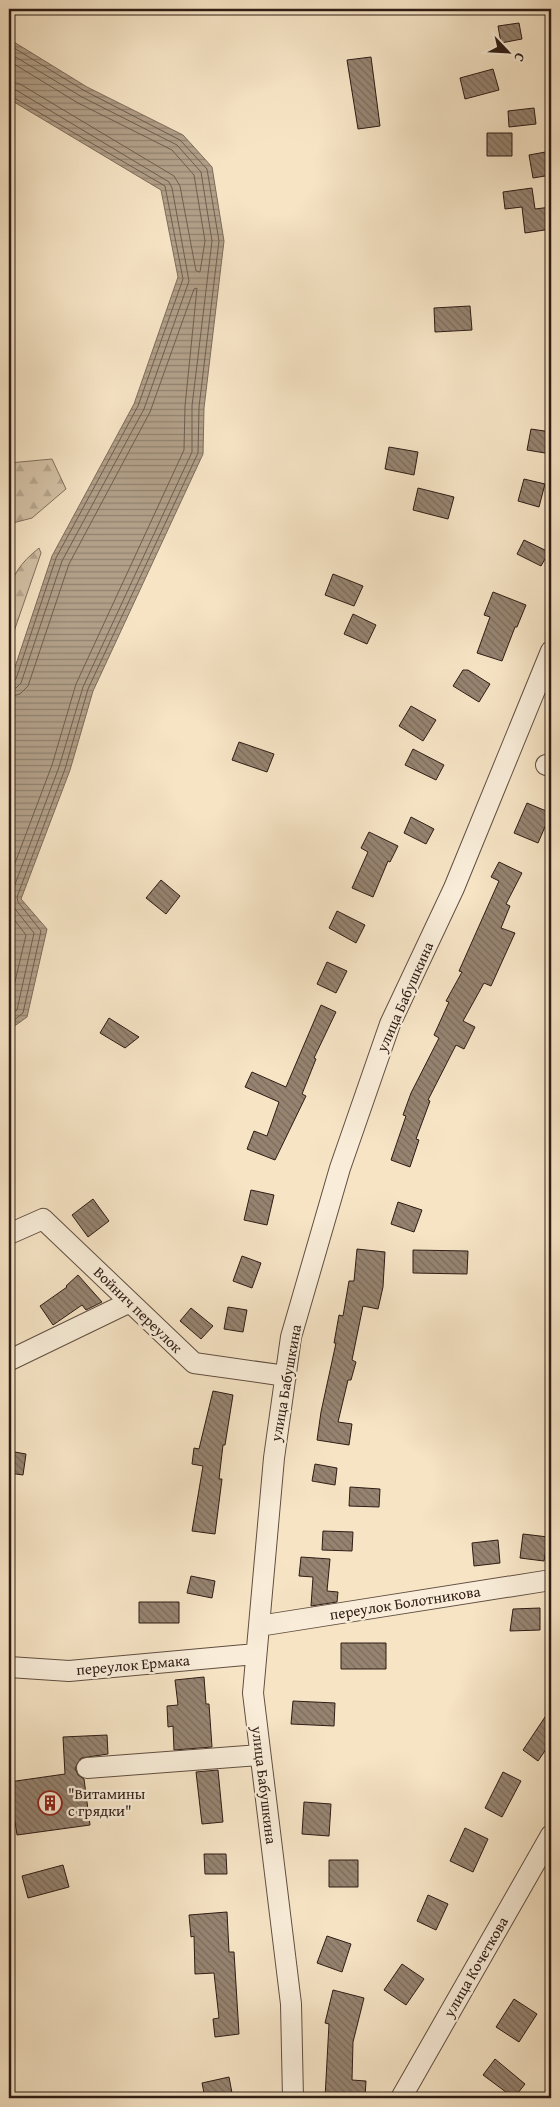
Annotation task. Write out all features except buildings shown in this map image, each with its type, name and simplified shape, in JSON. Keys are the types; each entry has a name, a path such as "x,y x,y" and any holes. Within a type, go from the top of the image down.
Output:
{"street":[{"name":"улица Бабушкина","path":"293,2098 291,2004 253,1693 274,1458 291,1337 340,1168 390,1024 454,888 551,651"},
{"name":"Войнич переулок","path":"9,1234 43,1219 194,1363 286,1376"},
{"path":"10,1360 130,1302"},
{"name":"переулок Болотникова","path":"259,1626 551,1580"},
{"name":"переулок Ермака","path":"9,1667 68,1671 256,1654"},
{"path":"87,1768 260,1755"},
{"name":"улица Кочеткова","path":"401,2098 551,1835"}],"green space":[{"path":"52,459 66,489 32,518 9,524 9,463"},
{"path":"39,548 41,553 9,646 8,603 12,581 27,559"}],"water":[{"path":"9,39 87,87 183,135 212,167 224,241 204,408 203,454 93,691 70,770 21,899 47,929 27,1017 9,1030 9,685 52,556 134,404 178,277 161,190 9,99"}],"place":[{"name":"\"Витамины с грядки\"","path":"50,1803"}]}
